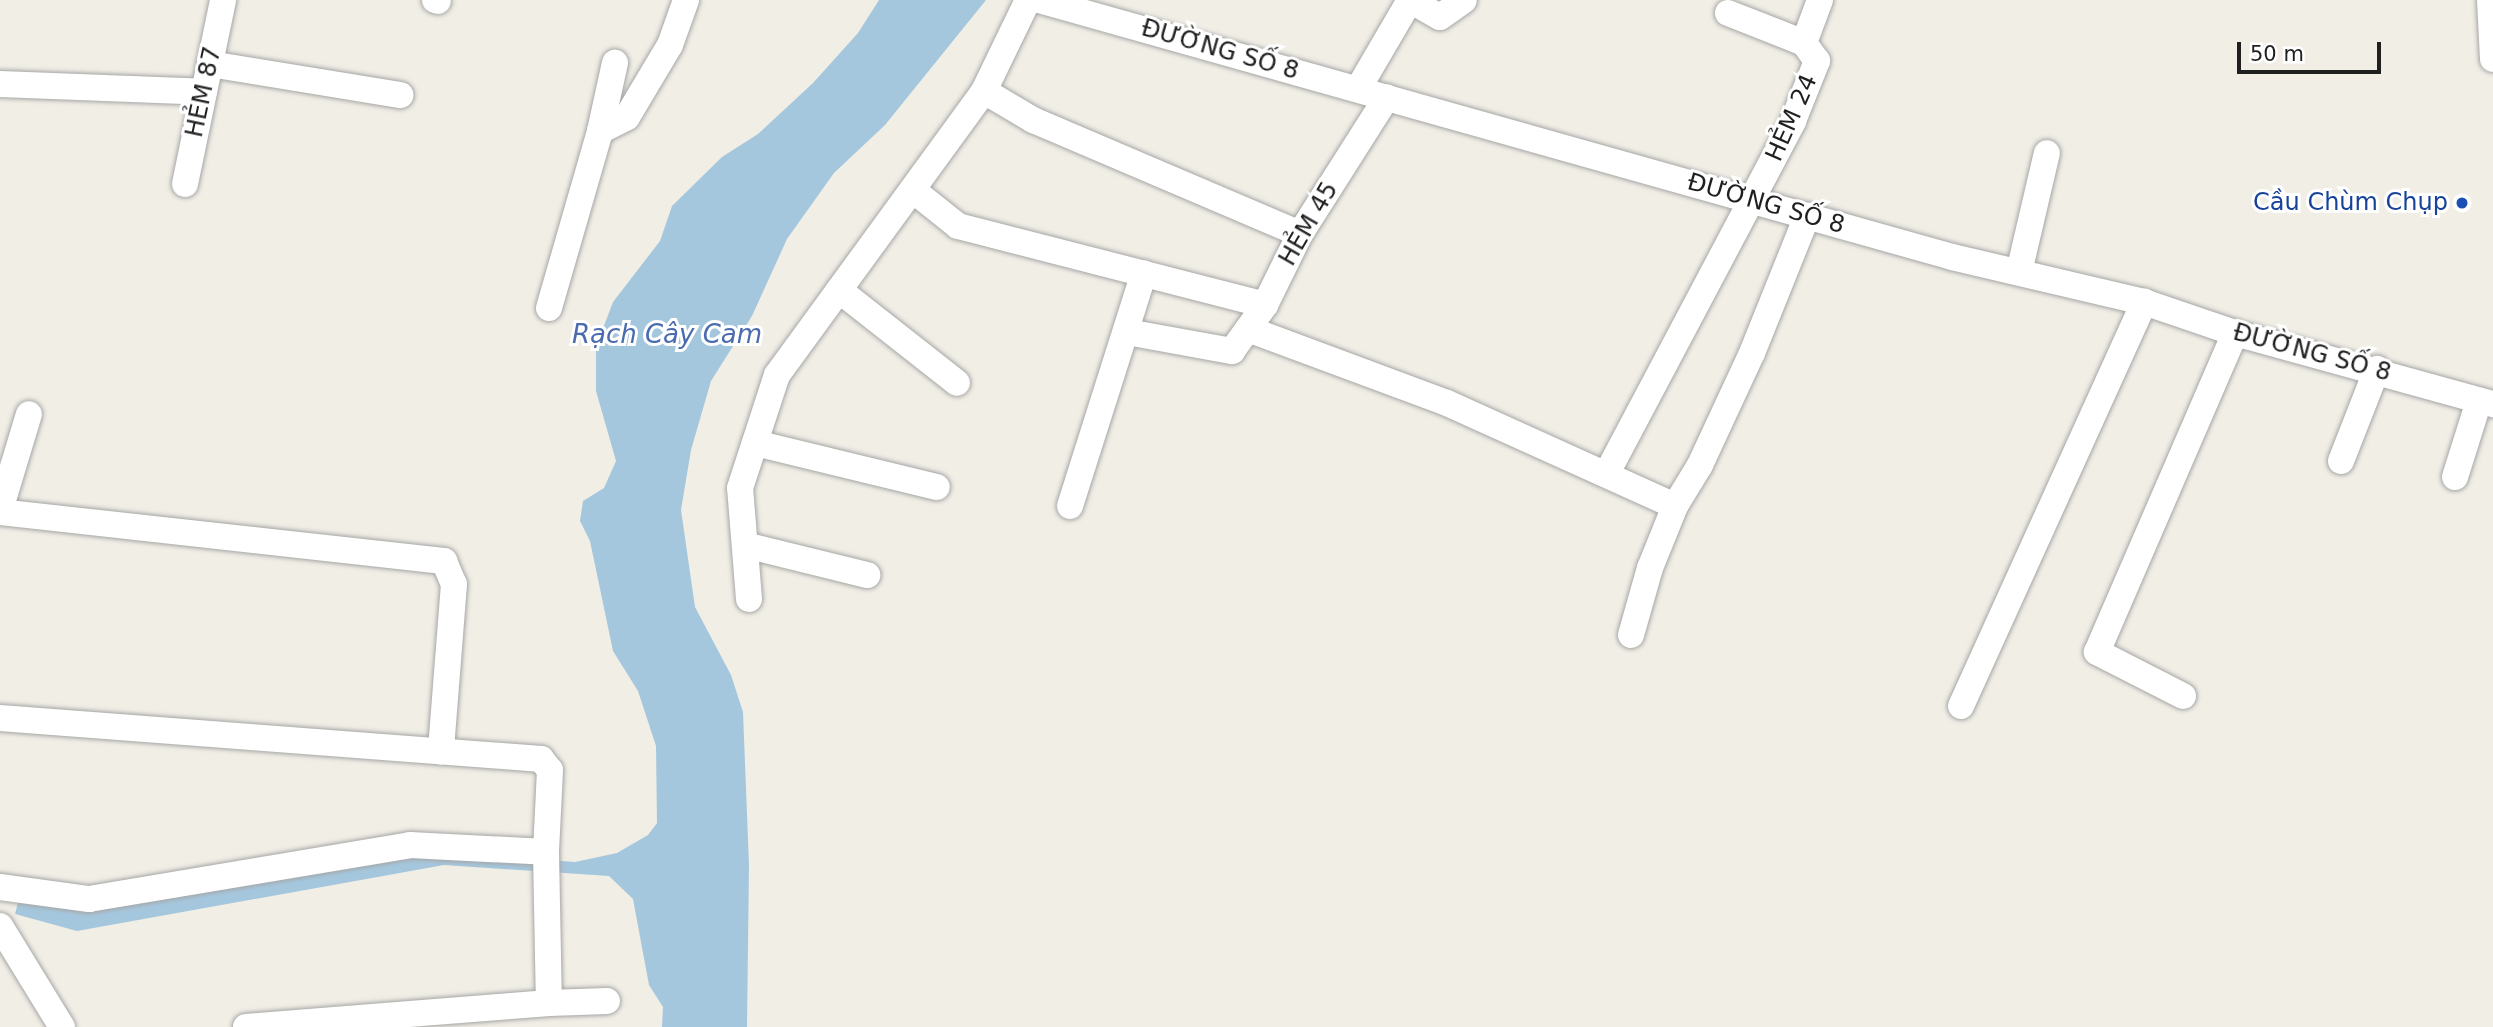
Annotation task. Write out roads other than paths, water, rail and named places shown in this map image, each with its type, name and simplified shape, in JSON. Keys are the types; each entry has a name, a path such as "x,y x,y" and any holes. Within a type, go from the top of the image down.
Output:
{"street":[{"name":"HẺM 87","path":"185,184 223,0"},
{"path":"600,131 627,117 670,45 686,0"},
{"path":"749,599 740,488 777,375 914,191 984,91 1028,0"},
{"name":"ĐƯỜNG SỐ 8","path":"1039,0 1807,216 2144,302 2235,333 2377,369 2486,402"},
{"path":"1358,89 1410,0 1440,17 1464,0"},
{"name":"HẺM 24","path":"1755,200 1817,61 1804,43 1821,0"},
{"path":"2490,0 2493,59"},
{"path":"1728,13 1804,43"},
{"path":"549,308 600,131 615,63"},
{"path":"210,64 400,96"},
{"path":"0,84 204,92"},
{"path":"984,91 1033,121 1300,234"},
{"name":"HẺM 45","path":"1127,332 1232,351 1265,306 1300,234 1387,97"},
{"path":"2019,272 2047,153"},
{"path":"914,191 958,226 1265,306"},
{"path":"1607,473 1723,246 1755,200"},
{"path":"1632,635 1650,568 1675,506 1700,465 1752,353 1807,216"},
{"path":"1070,506 1144,273"},
{"path":"839,290 957,383"},
{"path":"1961,706 2144,302"},
{"path":"1248,329 1447,403 1675,506"},
{"path":"2183,696 2097,652 2235,333"},
{"path":"2341,461 2377,369"},
{"path":"2455,477 2486,402"},
{"path":"29,414 0,511 444,561 454,584 441,751"},
{"path":"755,443 937,487"},
{"path":"745,545 867,575"},
{"path":"0,718 541,759 550,770 546,852 549,1003"},
{"path":"0,887 89,899 410,845 546,852"},
{"path":"0,926 10,964 62,1027"},
{"path":"246,1027 549,1003 607,1001"}],"water":[{"name":"Rạch Cây Cam","path":"879,0 986,0 885,125 834,173 787,239 752,316 711,381 691,450 681,510 695,607 731,675 743,712 749,865 747,1027 662,1027 663,1007 649,985 633,899 609,876 444,865 77,931 15,914 19,899 422,850 575,862 617,853 648,835 657,823 656,746 638,691 613,651 590,541 580,521 583,501 604,488 616,461 596,391 596,347 613,302 660,241 672,206 722,157 758,134 813,83 858,33"}],"place":[{"name":"Cầu Chùm Chụp","path":"2462,203"}]}
